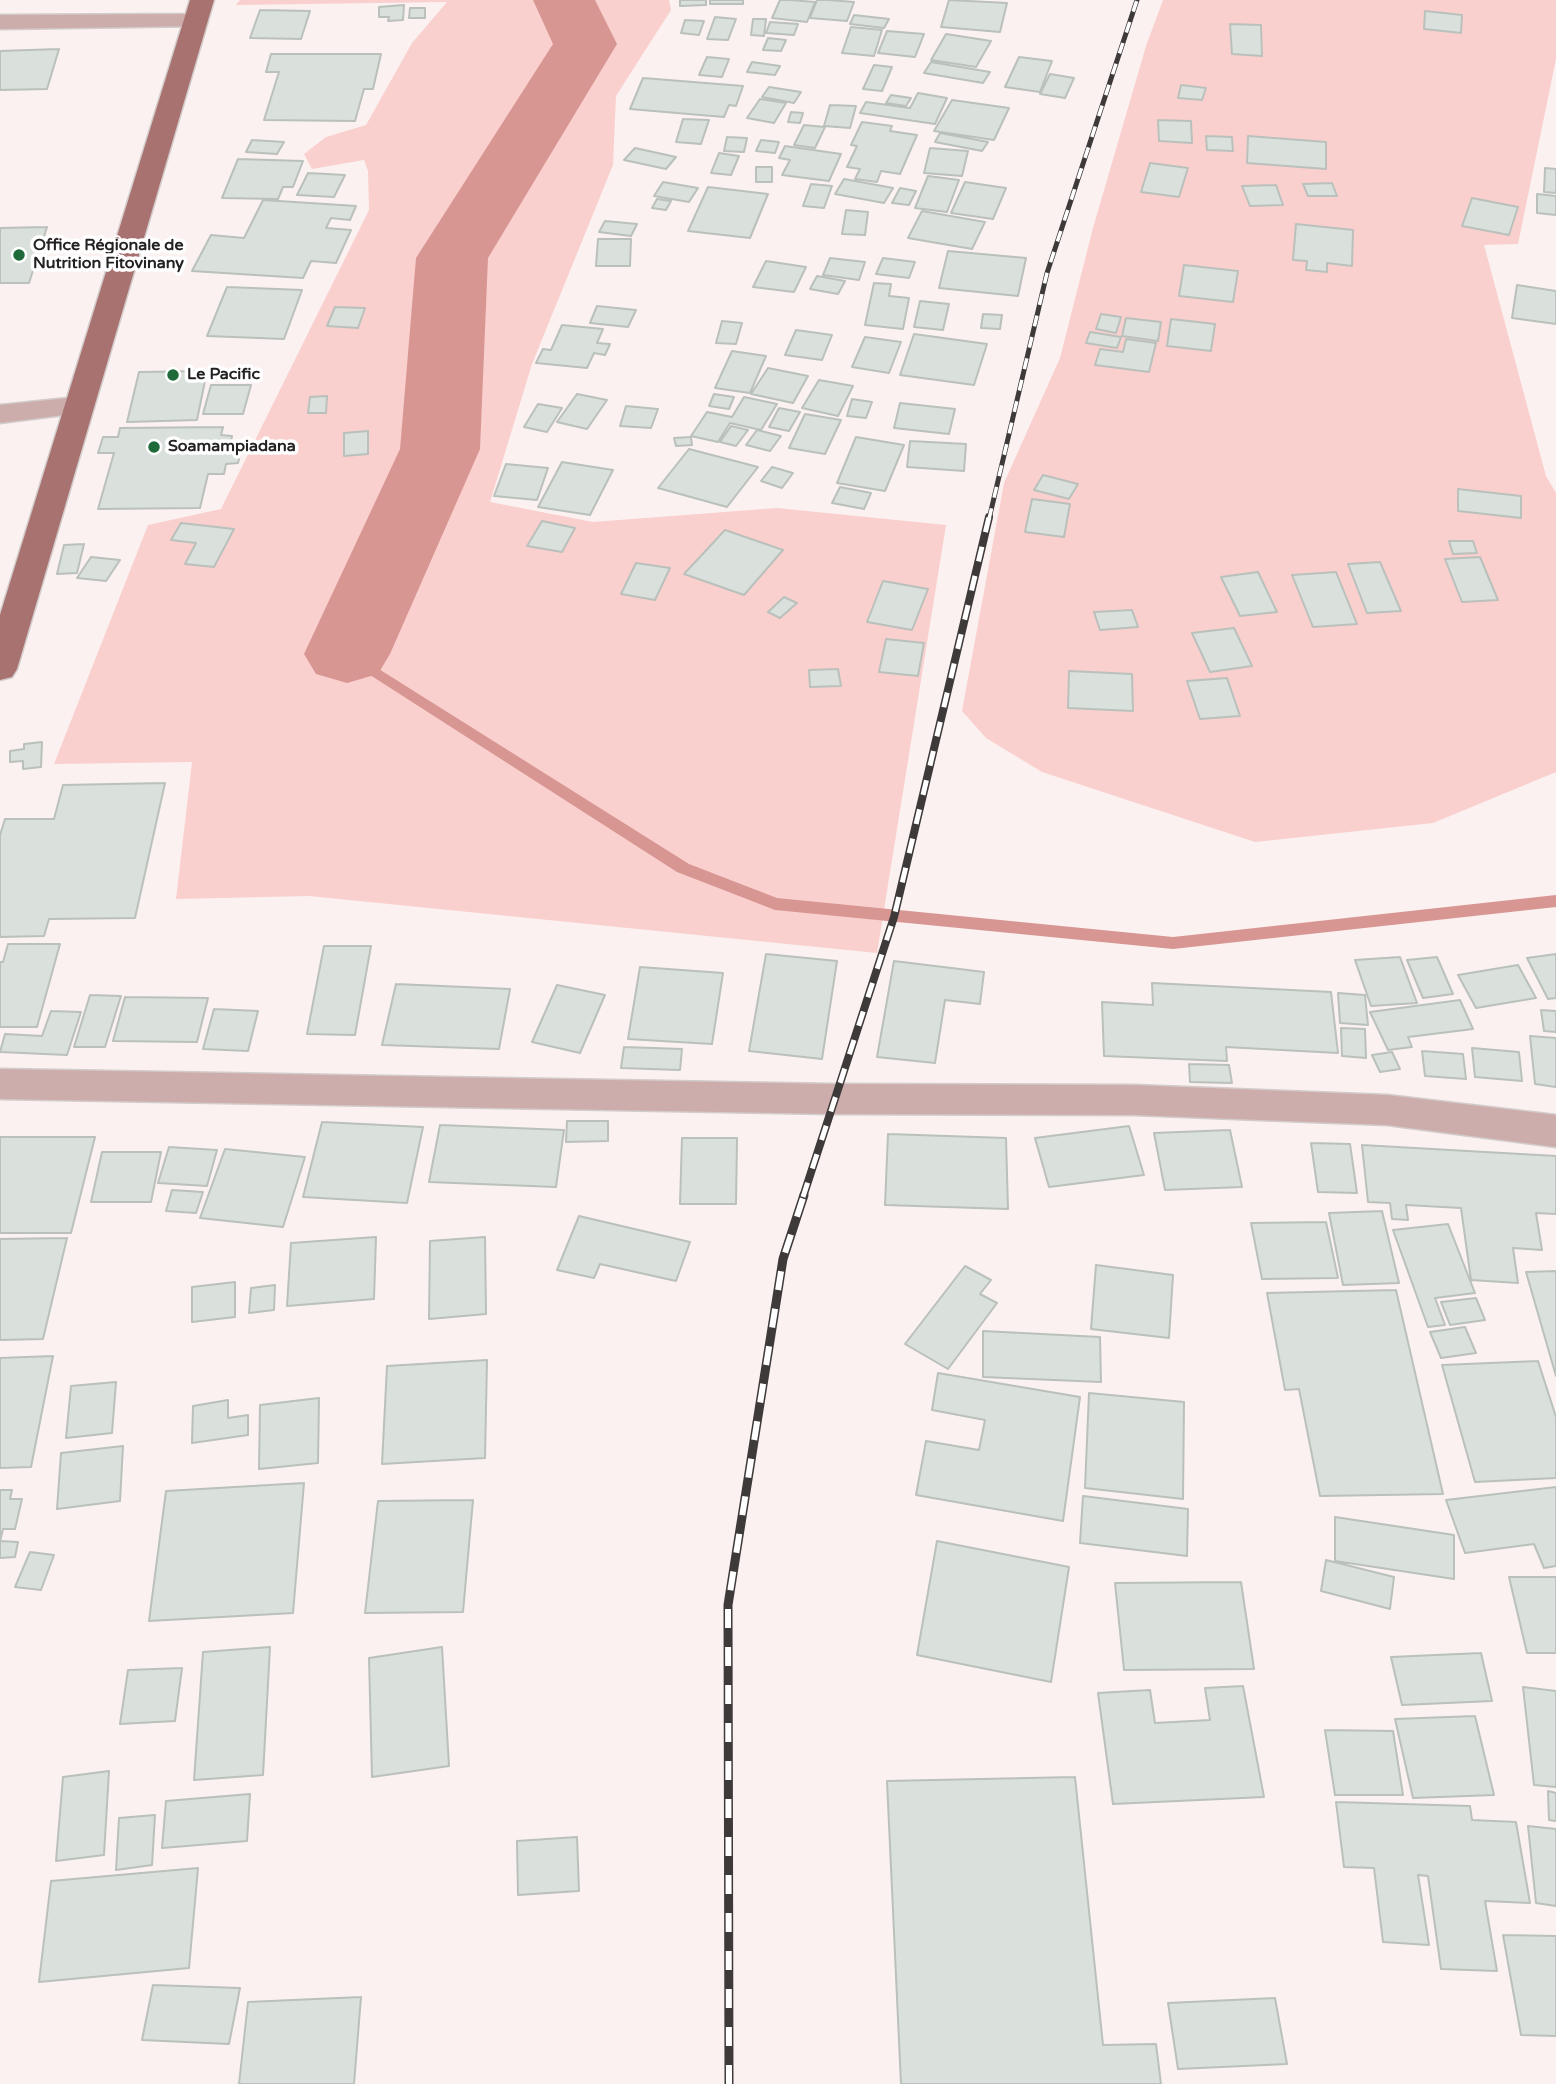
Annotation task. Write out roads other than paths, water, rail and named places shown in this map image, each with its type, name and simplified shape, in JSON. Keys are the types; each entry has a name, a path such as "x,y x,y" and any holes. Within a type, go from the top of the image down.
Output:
{"main road":[{"path":"0,669 198,11"}],"street":[{"path":"0,22 198,11"},
{"path":"0,414 78,407"},
{"path":"0,1084 833,1099 1133,1100 1387,1110 1556,1131"}],"waterway":[{"path":"347,654 440,449 452,258 585,44 564,0"},
{"path":"347,654 683,868 775,904 1173,943 1556,901"}],"railway":[{"path":"989,519 1047,273 1137,0"},
{"path":"803,1197 894,917 989,517"},
{"path":"729,2084 728,1605 783,1259 804,1195"}],"place":[{"name":"Office Régionale de Nutrition Fitovinany","path":"19,255"},
{"name":"Le Pacific","path":"173,375"},
{"name":"Soamampiadana","path":"154,447"}]}
